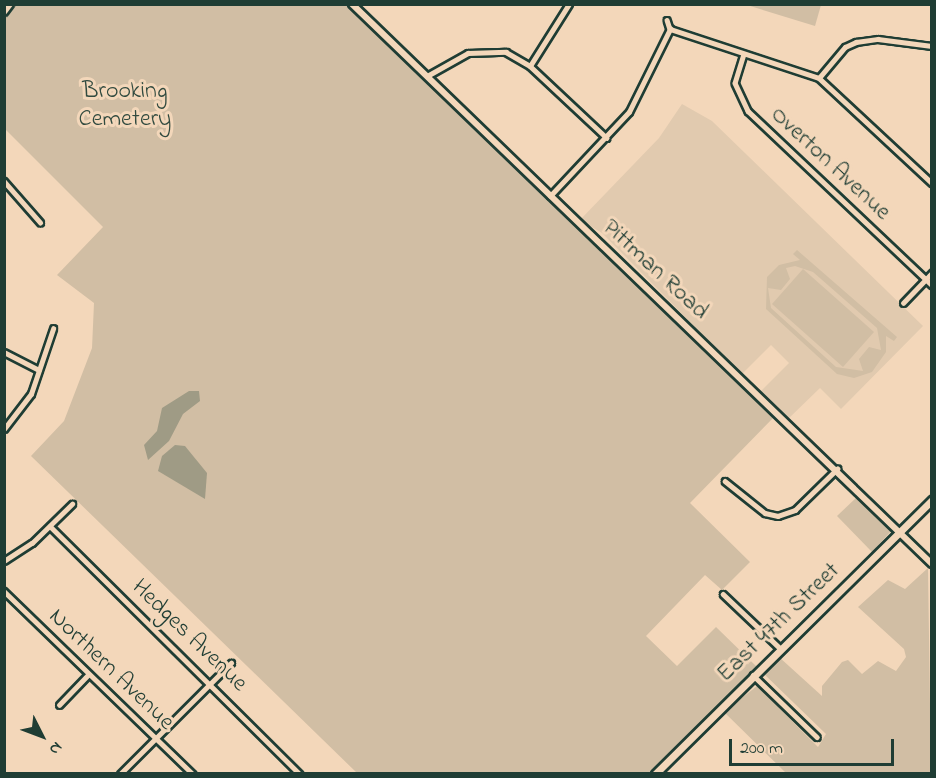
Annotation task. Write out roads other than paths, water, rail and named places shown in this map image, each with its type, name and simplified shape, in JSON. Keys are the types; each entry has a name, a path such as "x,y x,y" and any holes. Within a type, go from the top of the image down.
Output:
{"main road":[{"name":"East 47th Street","path":"655,774 932,500"}],"street":[{"path":"530,66 569,4"},
{"path":"4,12 10,5"},
{"name":"Pittman Road","path":"352,5 837,469 932,564"},
{"path":"550,196 607,138 646,87 670,28 667,20"},
{"path":"670,28 819,78 932,183"},
{"path":"819,78 845,47 856,42 878,39 931,46"},
{"path":"427,76 454,58 483,50 506,52 530,66 607,138"},
{"name":"Overton Avenue","path":"744,54 735,83 743,105 932,285"},
{"path":"4,181 40,222"},
{"path":"903,303 932,273"},
{"path":"4,429 23,410 53,329"},
{"path":"4,352 39,370"},
{"path":"725,481 758,509 778,516 795,510 837,469"},
{"path":"4,561 50,526 72,504"},
{"name":"Hedges Avenue","path":"50,526 211,683 300,774"},
{"name":"Northern Avenue","path":"4,591 88,675 193,774"},
{"path":"723,594 781,649"},
{"path":"120,774 231,663"},
{"path":"59,705 88,675"},
{"path":"753,675 817,737"}],"park label":[{"name":"Brooking Cemetery","path":"125,106"}]}
